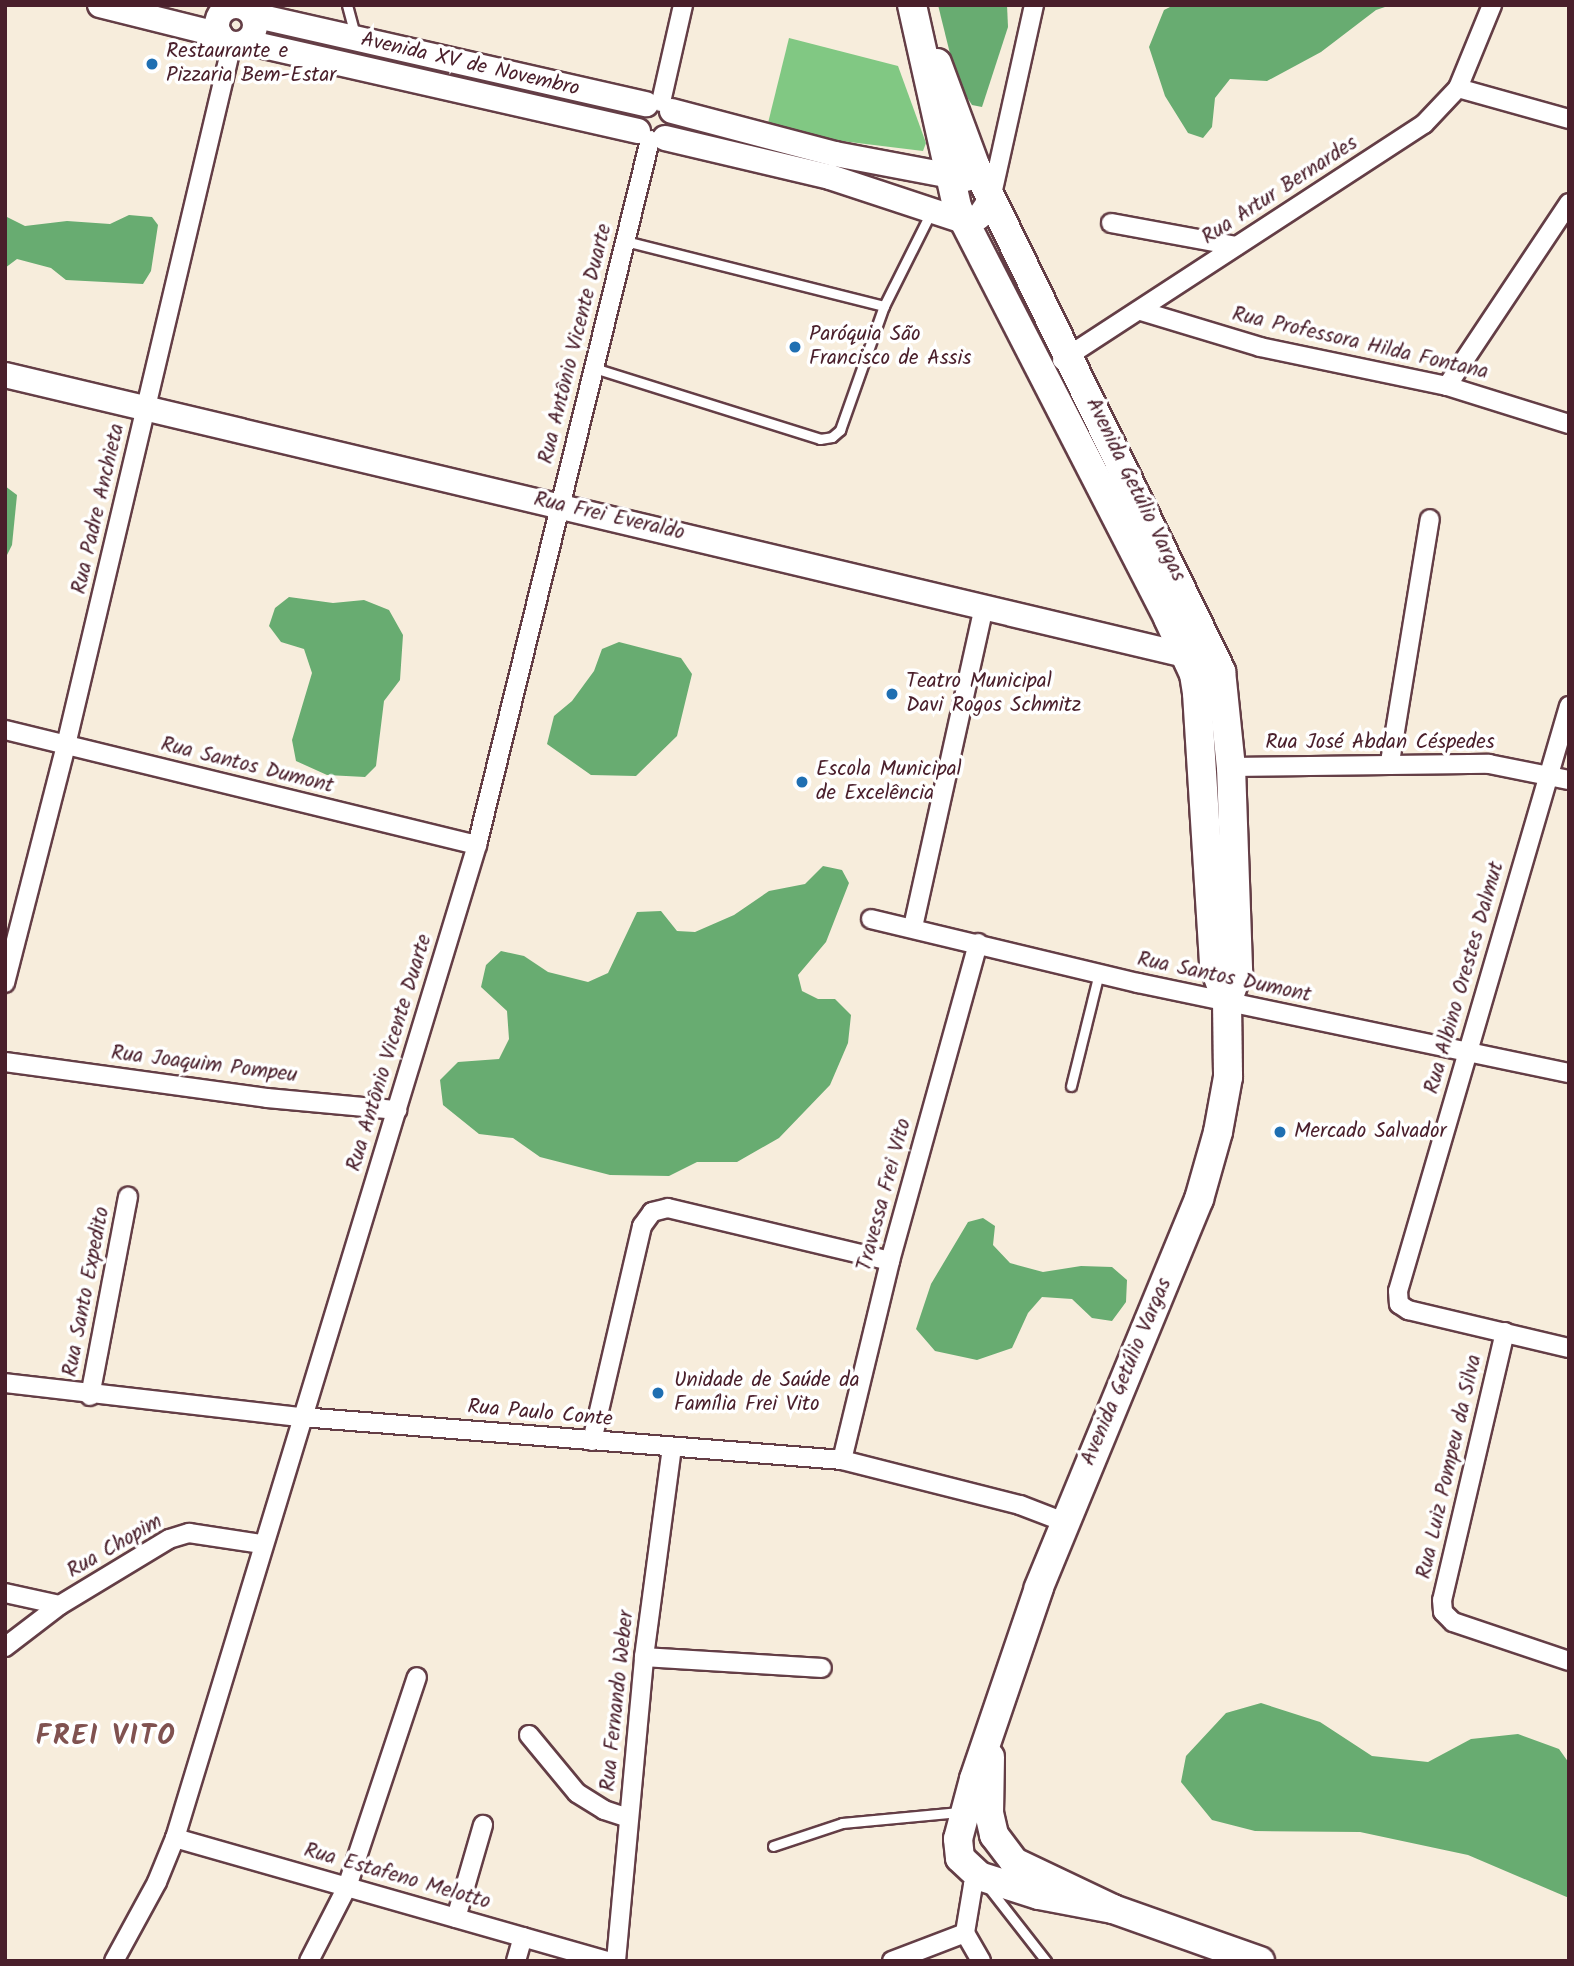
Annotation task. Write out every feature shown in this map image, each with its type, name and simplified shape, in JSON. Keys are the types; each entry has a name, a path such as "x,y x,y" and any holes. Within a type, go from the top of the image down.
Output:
{"main road":[{"name":"Avenida XV de Novembro","path":"100,5 233,40 830,177 896,202 962,221"},
{"name":"Avenida Getúlio Vargas","path":"913,5 948,176 962,221 1198,653 1224,693 1231,767 1238,972 1227,1002"},
{"name":"Avenida Getúlio Vargas","path":"913,5 1198,653 1197,693 1214,966 1227,1002 1228,1077 1199,1199 1064,1522 961,1826"},
{"name":"Avenida XV de Novembro","path":"233,8 356,39 660,106 835,154 990,182"},
{"path":"233,8 256,30 233,40 217,20 233,8"},
{"path":"660,106 674,126 651,136 636,116 660,106"},
{"path":"896,202 912,186 906,165"},
{"path":"962,221 979,218 990,182"},
{"name":"Rua Frei Everaldo","path":"5,375 984,606 1198,653"},
{"name":"Avenida Getúlio Vargas","path":"991,1734 989,1813 999,1844"},
{"path":"1112,1909 1039,1895 979,1876 960,1858 961,1826 999,1844 1046,1880 1112,1909 1260,1961"},
{"path":"979,1876 997,1866 999,1844"}],"street":[{"path":"660,106 683,5"},
{"path":"990,182 1034,5"},
{"name":"Rua Artur Bernardes","path":"1044,370 1140,312 1424,124 1458,88 1492,5"},
{"name":"Rua Padre Anchieta","path":"5,983 66,745 233,40"},
{"path":"1458,88 1569,118"},
{"name":"Rua Antônio Vicente Duarte","path":"114,1961 157,1882 176,1838 300,1417 477,845 651,136"},
{"path":"1447,386 1569,203"},
{"path":"1111,223 1236,246"},
{"name":"Rua Professora Hilda Fontana","path":"1140,312 1260,347 1447,386 1569,424"},
{"path":"1391,762 1430,519"},
{"path":"913,927 984,606"},
{"name":"Rua Albino Orestes Dalmut","path":"1505,1332 1399,1304 1398,1291 1547,773 1569,706"},
{"name":"Rua Santos Dumont","path":"5,730 477,845"},
{"name":"Rua José Abdan Céspedes","path":"1231,767 1391,762 1489,764 1547,773 1569,780"},
{"name":"Rua Santos Dumont","path":"871,919 1099,974 1569,1073"},
{"name":"Travessa Frei Vito","path":"842,1460 890,1261 978,943"},
{"name":"Rua Joaquim Pompeu","path":"5,1062 267,1098 397,1110"},
{"name":"Rua Santo Expedito","path":"90,1396 128,1197"},
{"path":"592,1441 642,1226 652,1212 668,1208 890,1261"},
{"path":"1505,1332 1569,1348"},
{"name":"Rua Luiz Pompeu da Silva","path":"1505,1332 1442,1600 1443,1612 1453,1622 1569,1661"},
{"name":"Rua Paulo Conte","path":"5,1383 90,1396 300,1417 842,1460 1020,1505 1064,1522"},
{"name":"Rua Fernando Weber","path":"616,1961 644,1657 672,1447"},
{"name":"Rua Chopim","path":"5,1647 60,1605 169,1539 190,1533 262,1544"},
{"path":"5,1593 60,1605"},
{"path":"644,1657 822,1668"},
{"path":"309,1961 347,1887 417,1677"},
{"path":"529,1735 577,1793 604,1810 628,1818"},
{"path":"456,1918 483,1825"},
{"name":"Rua Estafeno Melotto","path":"176,1838 607,1961"},
{"path":"979,1876 970,1894 965,1933 981,1961"},
{"path":"892,1961 965,1933"},
{"path":"516,1961 523,1937"}],"lane":[{"path":"347,5 356,39"},
{"path":"594,368 820,439 832,437 840,430 884,306 931,212"},
{"path":"625,242 884,306"},
{"path":"1071,1086 1099,974"},
{"path":"773,1846 842,1823 961,1826"},
{"path":"979,1876 1046,1961"}],"green space":[{"path":"938,5 1007,5 1008,27 982,107 972,105 957,82"},
{"path":"1174,5 1391,5 1376,10 1321,52 1267,81 1230,79 1215,98 1212,127 1203,138 1188,133 1165,96 1149,47 1164,10"},
{"path":"789,38 898,66 926,143 923,151 833,140 768,123"},
{"path":"129,215 152,217 158,225 151,271 143,284 66,280 51,268 17,259 5,268 5,216 25,226 67,221 110,224"},
{"path":"5,486 17,495 12,545 5,559"},
{"path":"289,597 333,603 364,600 389,610 403,635 400,680 384,701 376,766 365,777 327,775 296,761 292,740 312,673 304,649 281,642 269,626 275,608"},
{"path":"619,642 681,658 692,674 677,736 636,776 591,775 547,744 554,716 572,701 594,671 602,649"},
{"path":"823,866 842,870 849,883 826,942 798,975 802,991 818,999 835,999 851,1015 848,1043 830,1085 779,1138 737,1162 697,1162 669,1176 610,1175 540,1157 513,1138 479,1134 443,1105 440,1080 458,1062 499,1059 509,1039 507,1011 481,987 486,965 501,951 524,956 548,972 588,982 608,973 637,912 661,911 677,931 695,932 734,915 769,891 805,884"},
{"path":"983,1218 995,1226 993,1245 1010,1263 1043,1272 1081,1266 1112,1267 1127,1280 1126,1302 1112,1321 1092,1318 1072,1299 1042,1297 1028,1313 1012,1348 977,1360 935,1351 916,1329 931,1284 968,1222"},
{"path":"1261,1703 1320,1722 1372,1756 1428,1762 1471,1739 1518,1734 1559,1749 1569,1763 1569,1898 1468,1855 1360,1832 1255,1831 1212,1820 1181,1782 1186,1756 1226,1713"}],"place":[{"name":"Restaurante e Pizzaria Bem-Estar","path":"152,64"},
{"name":"Paróquia São Francisco de Assis","path":"795,347"},
{"name":"Teatro Municipal Davi Rogos Schmitz","path":"892,694"},
{"name":"Escola Municipal de Excelência","path":"802,782"},
{"name":"Mercado Salvador","path":"1280,1132"},
{"name":"Unidade de Saúde da Família Frei Vito","path":"658,1393"}],"district":[{"name":"FREI VITO","path":"106,1737"}]}
